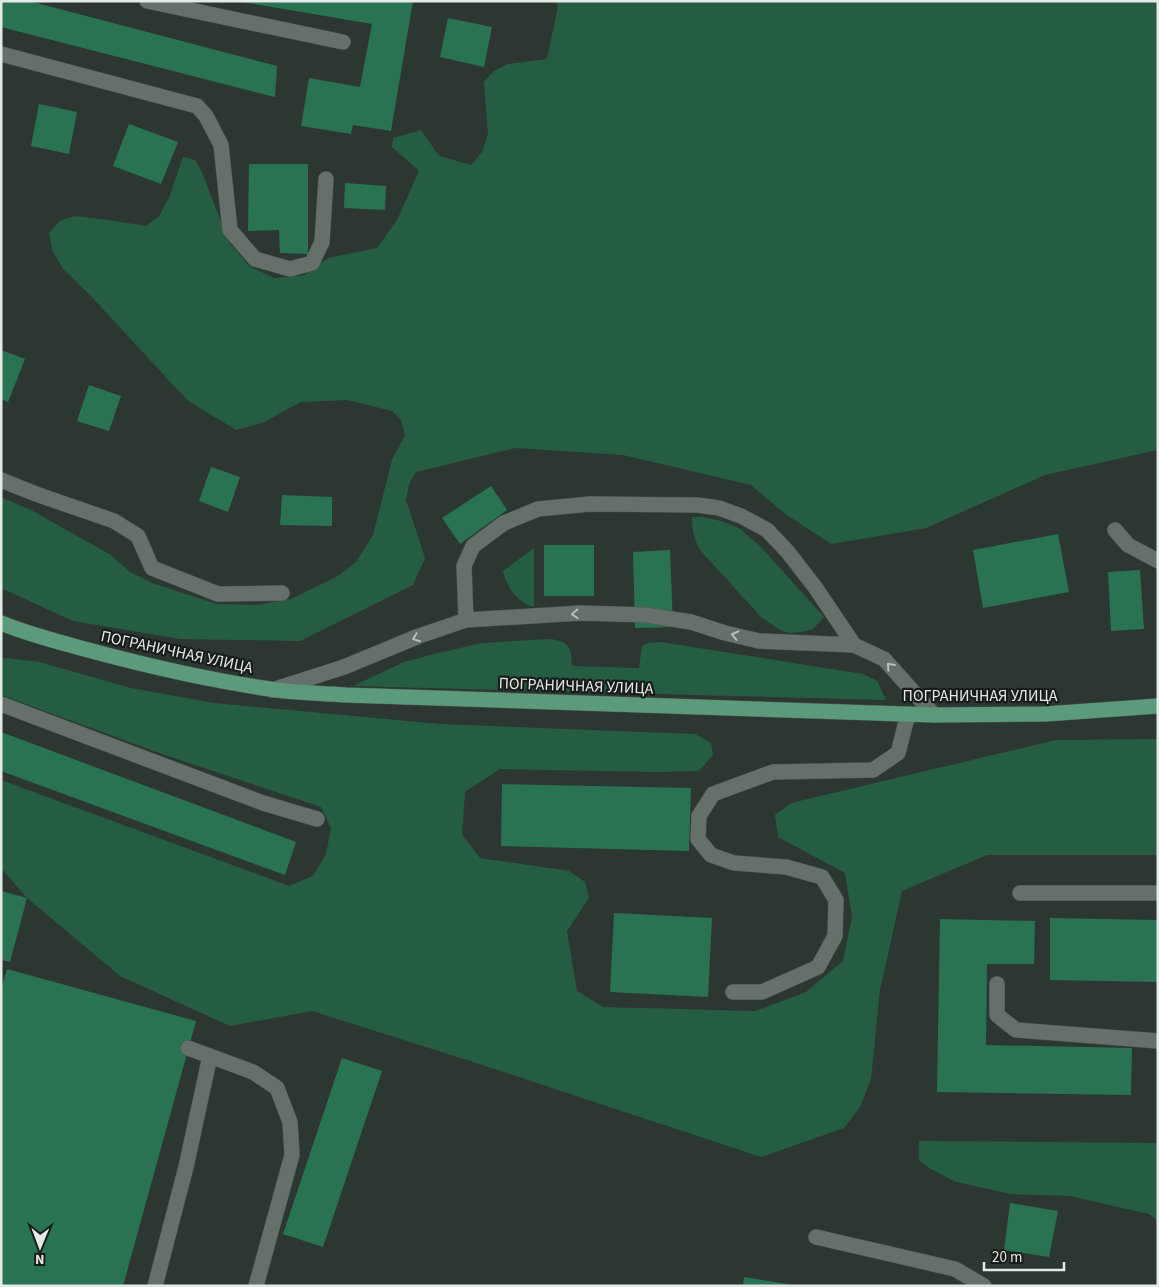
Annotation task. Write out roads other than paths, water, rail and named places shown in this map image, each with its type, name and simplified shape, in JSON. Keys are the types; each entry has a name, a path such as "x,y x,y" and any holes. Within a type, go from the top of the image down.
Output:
{"main road":[{"name":"ПОГРАНИЧНАЯ УЛИЦА","path":"1,623 23,632 159,668 272,690 356,696 934,715 1045,714 1158,706"}],"street":[{"path":"147,1 343,42"},
{"path":"1,54 197,106 206,116 221,145 230,230 255,259 290,268 312,263 322,242 326,179"},
{"path":"1,480 114,521 138,536 152,568 218,594 282,593"},
{"path":"466,620 464,566 473,546 504,523 538,509 590,504 697,505 719,508 741,516 767,530 787,551 815,587 854,645"},
{"path":"1115,530 1128,545 1158,561"},
{"path":"272,690 344,667 419,636 466,620 581,614 646,615 691,622 759,641 854,645 884,659 934,715"},
{"path":"1,704 262,803 317,819"},
{"path":"733,992 762,992 818,967 835,936 836,900 822,877 786,867 734,863 710,855 698,839 699,816 712,794 773,772 873,770 898,754 908,714"},
{"path":"1020,893 1158,893"},
{"path":"998,984 997,1015 1016,1030 1158,1040"},
{"path":"188,1048 253,1072 277,1088 290,1122 292,1155 256,1286"},
{"path":"155,1286 186,1167 210,1056"},
{"path":"816,1237 956,1268 984,1286"}]}
